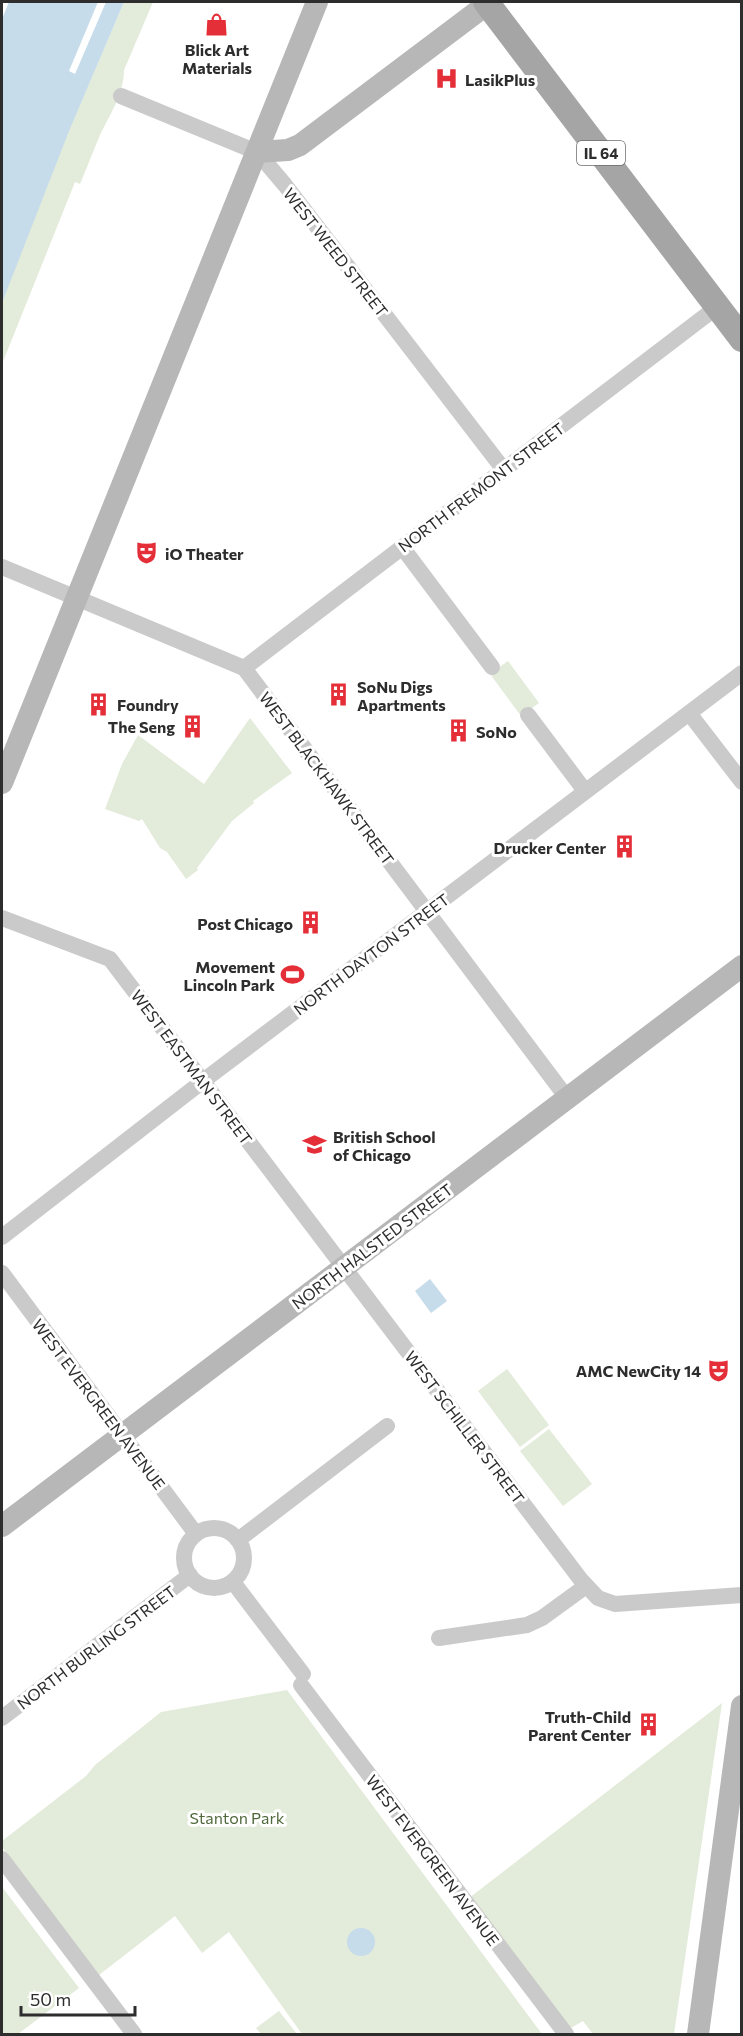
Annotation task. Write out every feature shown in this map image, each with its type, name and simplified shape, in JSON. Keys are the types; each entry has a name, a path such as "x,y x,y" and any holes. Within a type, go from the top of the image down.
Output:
{"main road":[{"path":"2,783 317,2"},
{"path":"256,152 288,150 300,145 488,2"},
{"name":"IL 64","path":"488,2 741,339"},
{"name":"NORTH HALSTED STREET","path":"2,1526 741,966"},
{"path":"699,2034 741,1706"}],"street":[{"name":"WEST WEED STREET","path":"121,96 256,152 285,185 504,470"},
{"name":"NORTH FREMONT STREET","path":"244,668 717,307"},
{"path":"402,548 492,667"},
{"path":"2,567 244,668"},
{"name":"WEST BLACKHAWK STREET","path":"244,668 567,1098"},
{"name":"NORTH DAYTON STREET","path":"2,1237 203,1081 741,674"},
{"path":"689,713 741,782"},
{"path":"528,715 585,791"},
{"name":"WEST EASTMAN STREET","path":"2,918 110,959 344,1268"},
{"name":"WEST SCHILLER STREET","path":"344,1268 586,1586 598,1598 615,1604 741,1595"},
{"name":"WEST EVERGREEN AVENUE","path":"2,1273 196,1534"},
{"path":"238,1540 387,1426"},
{"path":"214,1528 223,1529 238,1540 245,1560 242,1570 233,1582 220,1588 212,1588 196,1582 190,1575 184,1558 186,1549 196,1534 214,1528"},
{"name":"NORTH BURLING STREET","path":"2,1718 190,1575"},
{"name":"WEST EVERGREEN AVENUE","path":"233,1582 302,1679 566,2034"},
{"path":"439,1638 527,1625 542,1618 586,1586"},
{"path":"2,1859 134,2034"}],"green space":[{"path":"124,2 153,2 124,70 122,87 116,104 100,135 80,184 75,182 2,364 2,303 26,219 45,192 52,173 50,157 56,142 69,130"},
{"path":"508,661 539,703 521,716 490,674"},
{"path":"250,718 292,773 253,801 254,803 232,821 197,868 198,870 186,879 167,852 160,848 142,819 139,821 105,809 122,764 138,735 204,784"},
{"path":"507,1369 549,1425 520,1447 478,1391"},
{"path":"549,1429 592,1484 563,1506 520,1451"},
{"name":"Stanton Park","path":"287,1690 542,2034 302,2034 229,1932 202,1953 175,1916 99,1975 2,1847 2,1841 86,1776 95,1765 161,1712"},
{"path":"722,1703 674,2034 593,2034 583,2021 571,2028 469,1898"},
{"path":"2,1887 79,1988 18,2034 2,2034"},
{"path":"279,2011 297,2034 261,2034 256,2028"}],"water":[{"path":"9,2 124,2 69,131 2,303 2,19"},
{"path":"430,1279 447,1301 431,1313 415,1291"},
{"path":"361,1928 371,1932 375,1942 371,1952 361,1956 351,1952 347,1942 351,1932"}],"pier":[{"path":"98,2 106,2 75,74 69,71"}],"place":[{"name":"Blick Art Materials","path":"217,24"},
{"name":"LasikPlus","path":"447,79"},
{"name":"iO Theater","path":"147,553"},
{"name":"SoNu Digs Apartments","path":"339,695"},
{"name":"Foundry","path":"99,704"},
{"name":"The Seng","path":"193,726"},
{"name":"SoNo","path":"458,731"},
{"name":"Drucker Center","path":"624,847"},
{"name":"Post Chicago","path":"311,923"},
{"name":"Movement Lincoln Park","path":"293,975"},
{"name":"British School of Chicago","path":"315,1145"},
{"name":"AMC NewCity 14","path":"719,1370"},
{"name":"Truth-Child Parent Center","path":"649,1725"}]}
